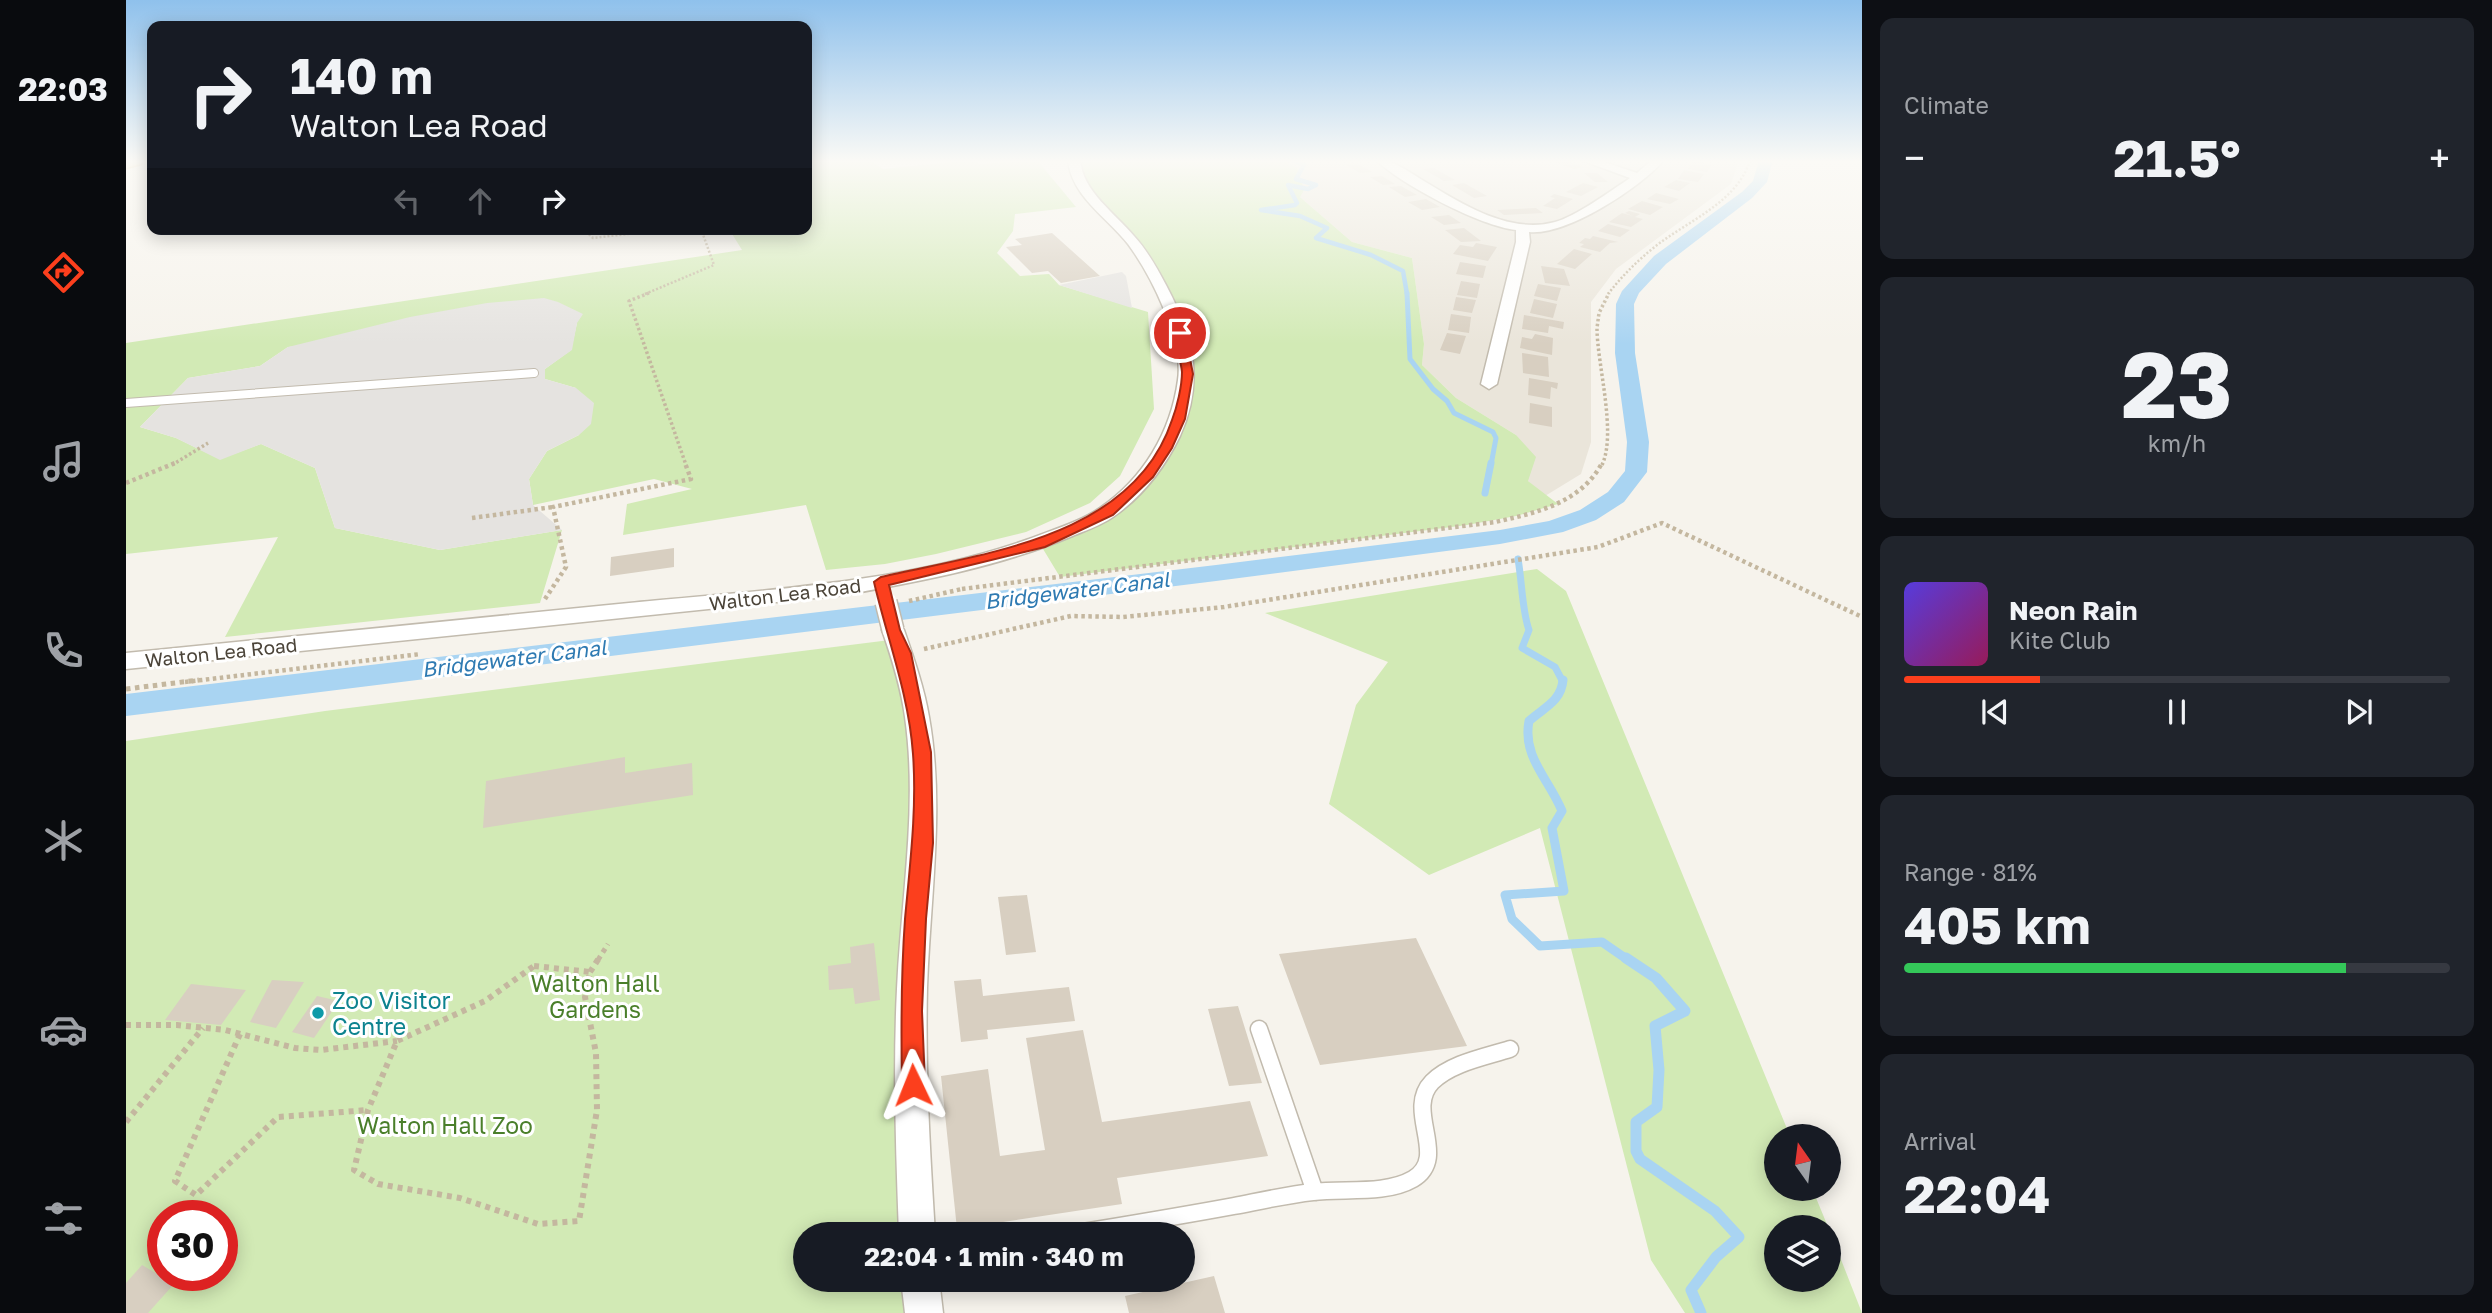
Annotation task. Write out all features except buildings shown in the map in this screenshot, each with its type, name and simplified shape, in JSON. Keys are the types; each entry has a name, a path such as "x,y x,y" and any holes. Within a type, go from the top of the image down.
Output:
{"street":[{"name":"Walton Lea Road","path":"126,661 807,593 884,592 1040,544 1108,512 1149,474 1166,448 1179,419 1188,374 1180,333 1147,264 1115,221"},
{"path":"1498,221 1522,228 1561,225 1567,221"},
{"path":"1489,384 1523,242 1522,228"},
{"path":"884,592 893,630 903,653 922,752 923,843 915,919 911,1031 917,1222"},
{"path":"922,1292 924,1313"}],"lane":[{"path":"126,403 534,373"},
{"path":"1259,1029 1315,1192"},
{"path":"1141,1222 1315,1192 1408,1182 1423,1171 1428,1161 1420,1112 1423,1092 1450,1071 1510,1049"}],"path":[{"path":"962,589 1201,561 1467,525 1516,516 1558,504 1587,486 1605,459 1606,402 1598,345 1598,314 1609,289 1632,267 1693,221"},
{"path":"590,235 593,238 619,235"},
{"path":"472,518 553,507 691,479 629,301 714,265 703,235"},
{"path":"126,483 171,465 208,443"},
{"path":"532,620 566,567 553,507"},
{"path":"931,647 1071,616 1123,617 1224,607 1598,547 1662,523 1862,617"},
{"path":"397,1041 368,1110 354,1170 378,1184 460,1198 538,1224 579,1221 597,1110 596,1053 585,997 590,972 608,944"},
{"path":"126,1025 204,1028 295,1048 321,1050 397,1041 485,1001 534,966 590,972"},
{"path":"126,1122 204,1028"},
{"path":"240,1034 175,1181 196,1195 278,1116 368,1110"}],"shaded area":[{"path":"1328,221 1681,221 1616,269 1591,302 1591,442 1581,474 1545,496 1528,481 1516,435 1456,398 1422,365 1424,344 1412,258 1352,242"},
{"path":"1122,272 1126,276 1132,308 1059,285"},
{"path":"544,298 583,314 577,323 572,350 545,369 545,379 576,388 594,403 591,424 579,435 547,451 529,479 533,505 562,530 440,550 335,528 315,468 261,444 220,460 176,438 140,427 188,378 260,366 288,347 410,317 487,303"}],"green space":[{"path":"812,221 1014,221 1013,231 997,253 1020,276 1049,274 1059,285 1148,312 1154,409 1120,476 1090,503 1026,532 885,564 826,570 806,505 623,535 627,504 692,489 654,479 533,505 529,479 547,451 579,435 576,388 545,379 545,369 571,350 577,323 288,347 260,366 188,378 140,427 176,438 220,459 261,444 315,468 335,528 440,550 562,530 540,603 225,637 278,537 126,554 126,343 742,250 733,235 812,235"},
{"path":"1111,221 1328,221 1352,242 1412,258 1424,344 1422,365 1456,398 1516,435 1536,457 1528,481 1558,504 1516,516 1467,525 1060,577 1040,544 1108,512 1149,474 1179,419 1179,333 1147,265"},
{"path":"1537,569 1566,591 1785,1124 1764,1124 1764,1201 1817,1201 1823,1215 1764,1215 1764,1292 1841,1292 1841,1260 1862,1313 1685,1313 1651,1260 1540,828 1429,875 1329,804 1356,705 1388,662 1265,613"},
{"name":"Walton Hall Gardens","path":"890,640 912,755 923,1222 793,1222 793,1292 929,1292 931,1313 126,1313 126,741 325,711"}],"waterway":[{"path":"1312,221 1327,228 1316,238 1371,255 1403,271 1407,294"},
{"name":"Bridgewater Canal","path":"126,705 1216,573 1500,537 1554,527 1588,515 1616,497 1636,472 1638,442 1625,353 1625,304 1631,291 1660,260 1712,221"},
{"path":"1407,293 1410,359 1433,389 1447,401 1454,413 1493,432 1496,438 1491,465"},
{"path":"1485,493 1491,463"},
{"path":"1518,559 1529,630 1522,648 1555,667 1563,682"},
{"path":"1563,682 1555,699 1529,721 1528,734 1533,757 1562,811 1552,828 1564,891 1505,895 1512,919 1540,946 1602,942 1628,960"},
{"path":"1626,958 1656,978 1685,1011 1655,1026 1659,1070 1657,1107 1636,1122 1636,1151 1640,1159 1715,1211 1739,1237 1716,1257 1691,1290 1701,1313"}],"place":[{"name":"Zoo Visitor Centre","path":"318,1013"}],"route":[{"path":"913,1085 911,1011 915,919 923,843 922,752 903,653 893,630 881,582 1040,544 1108,512 1149,474 1166,448 1179,419 1188,374 1180,333"}],"park label":[{"name":"Walton Hall Zoo","path":"445,1125"}]}
